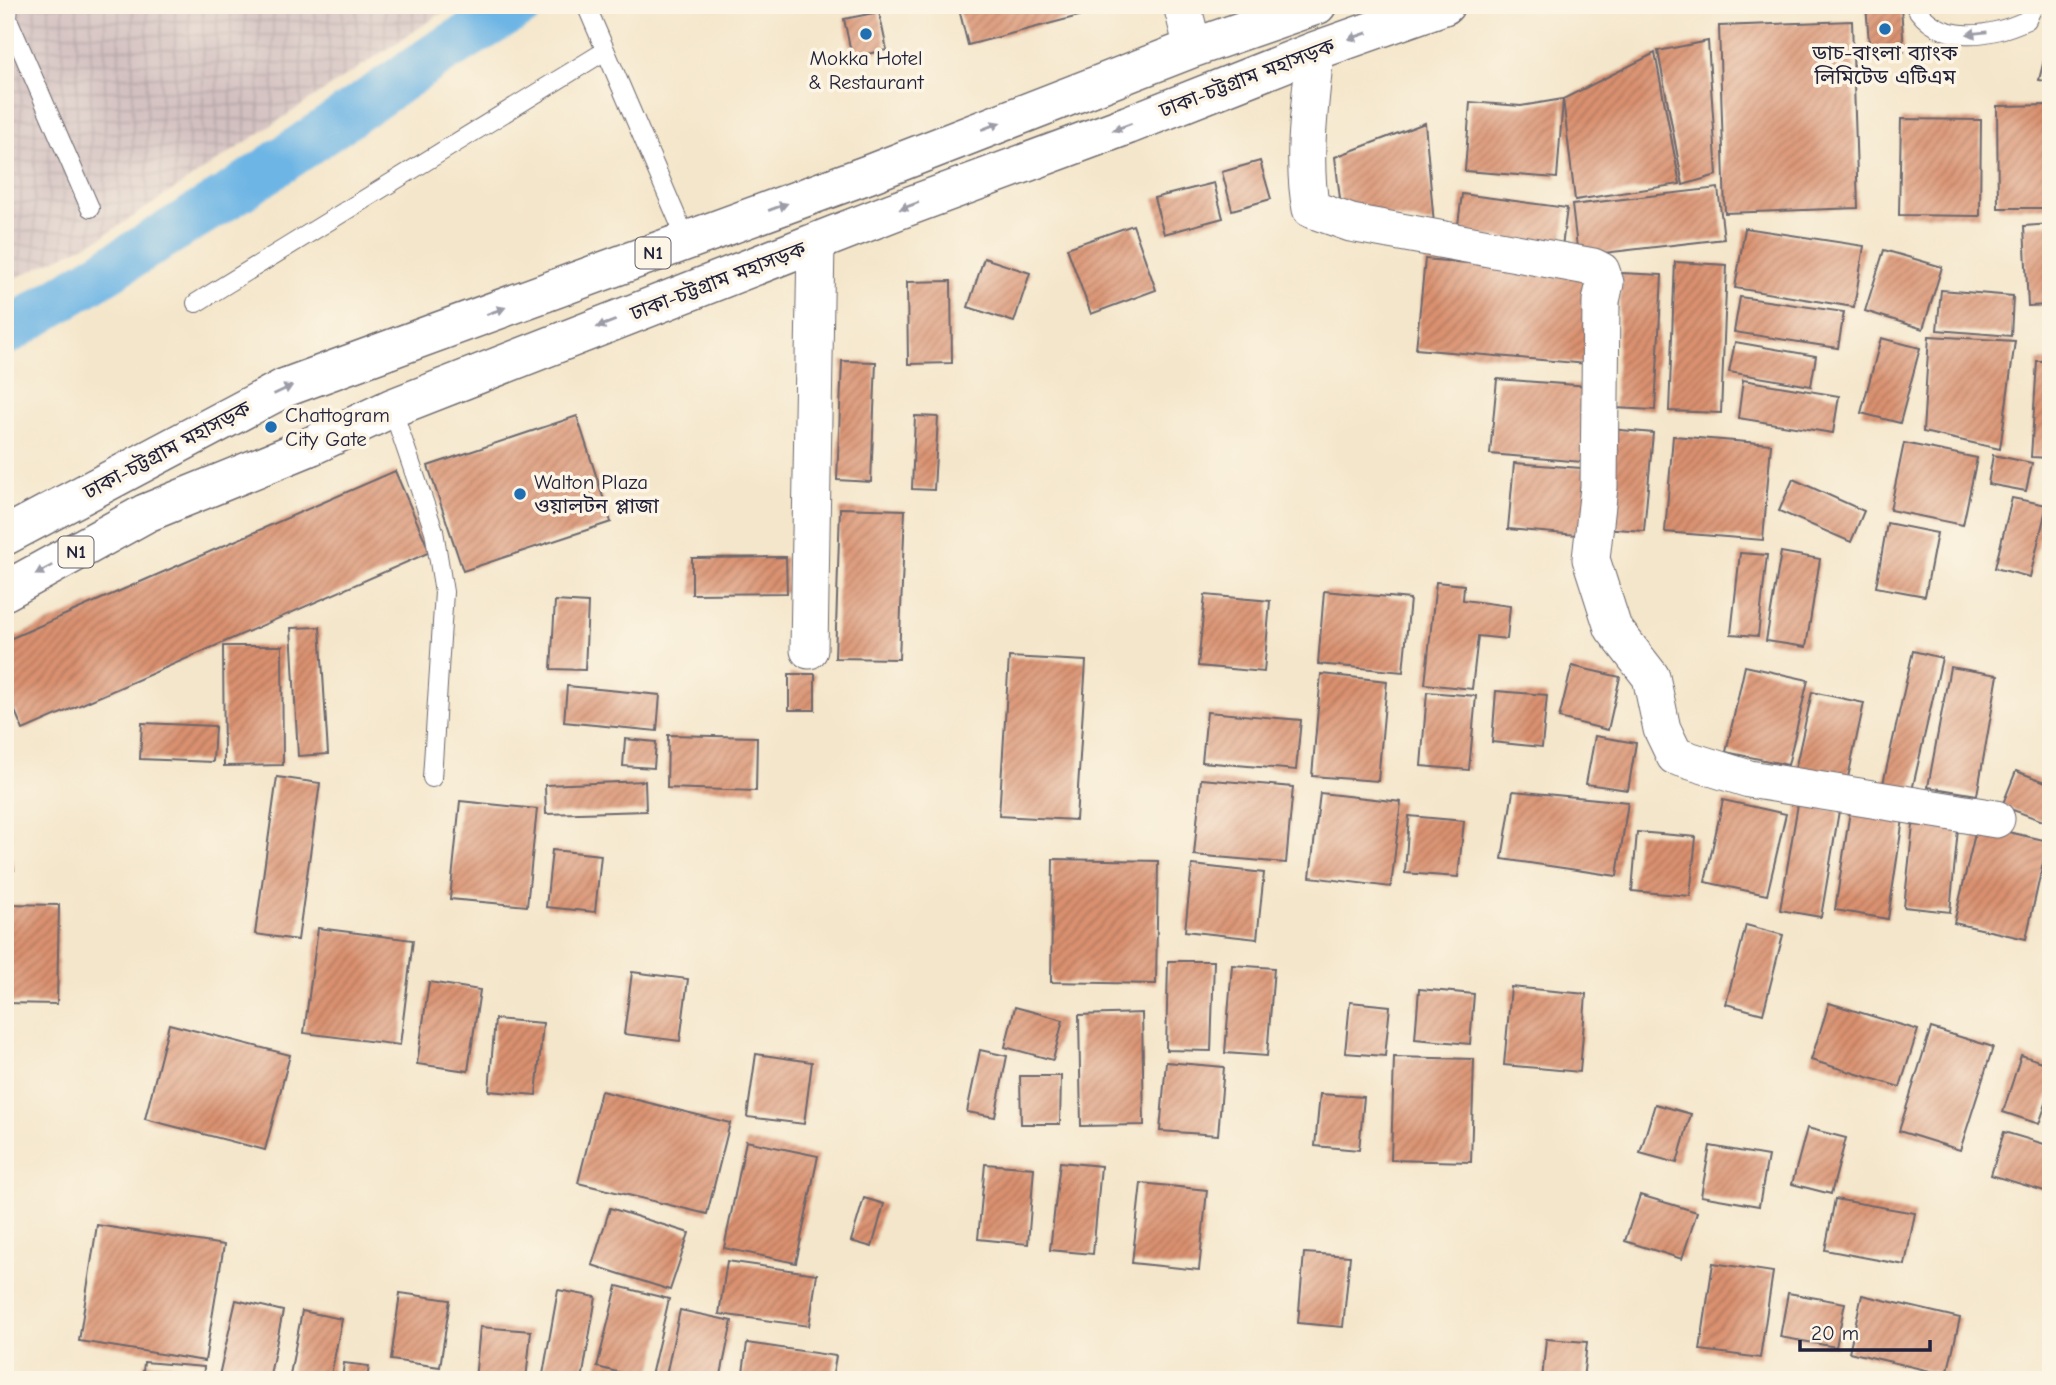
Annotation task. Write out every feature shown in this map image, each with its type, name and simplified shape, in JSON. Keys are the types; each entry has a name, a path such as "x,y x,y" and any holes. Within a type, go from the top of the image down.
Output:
{"highway":[{"name":"ঢাকা-চট্টগ্রাম মহাসড়ক","path":"5,536 284,388 869,174 1193,48 1317,5"},
{"name":"ঢাকা-চট্টগ্রাম মহাসড়ক","path":"5,591 146,513 311,446 392,408 1315,51 1445,5"},
{"path":"737,222 752,267"}],"street":[{"path":"1182,5 1193,48"},
{"path":"1315,51 1308,150 1308,193 1311,209 1352,223 1593,267 1601,271 1605,283 1600,323 1599,487 1591,559 1613,628 1651,677 1662,729 1675,756 1749,779 1996,819"},
{"path":"809,650 816,242"}],"lane":[{"path":"9,5 8,19 90,208"},
{"path":"586,5 687,241"},
{"path":"1914,5 1929,22 1946,32 1960,35 1999,31 2015,25 2027,20 2034,5"},
{"path":"196,303 606,51"},
{"path":"392,408 433,531 444,593 432,778"}],"shaded area":[{"path":"5,5 454,5 102,237 5,283"}],"building":[{"path":"958,5 1117,5 1117,6 968,45"},
{"name":"ডাচ-বাংলা ব্যাংক লিমিটেড এটিএম","path":"1866,5 1901,5 1904,52 1870,55"},
{"name":"Mokka Hotel & Restaurant","path":"879,12 887,50 852,57 844,19"},
{"path":"1852,21 1858,208 1725,213 1719,26"},
{"path":"2051,36 2051,82 2039,80"},
{"path":"1708,41 1717,175 1683,185 1658,51"},
{"path":"1655,53 1680,184 1575,200 1563,99"},
{"path":"1563,99 1557,178 1465,171 1470,102 1521,106"},
{"path":"2051,105 2051,208 1998,208 1997,106"},
{"path":"1901,119 1981,120 1980,216 1899,215"},
{"path":"1425,123 1434,224 1341,207 1335,157"},
{"path":"1260,161 1271,199 1232,210 1222,172"},
{"path":"1214,183 1223,218 1164,234 1154,198"},
{"path":"1718,188 1724,239 1578,256 1572,205"},
{"path":"1462,194 1567,208 1562,247 1457,232"},
{"path":"2051,224 2051,305 2028,306 2024,226"},
{"path":"1133,225 1156,290 1091,314 1067,248"},
{"path":"1745,228 1864,246 1854,307 1735,288"},
{"path":"1884,250 1942,267 1923,329 1865,311"},
{"path":"984,258 1030,273 1014,322 968,307"},
{"path":"1425,259 1595,275 1587,364 1416,349"},
{"path":"1675,262 1727,265 1721,413 1669,411"},
{"path":"1621,273 1662,275 1655,410 1614,408"},
{"path":"951,281 952,363 908,364 907,282"},
{"path":"1941,290 2013,296 2011,336 1937,330"},
{"path":"1740,297 1844,312 1838,348 1734,332"},
{"path":"1929,336 2015,341 2000,449 1923,432"},
{"path":"1881,338 1920,348 1900,423 1861,413"},
{"path":"1735,342 1816,356 1811,386 1729,372"},
{"path":"842,361 876,362 871,482 837,480"},
{"path":"2037,361 2051,361 2051,458 2031,457"},
{"path":"1497,379 1589,386 1582,462 1490,454"},
{"path":"1743,380 1839,396 1833,433 1738,418"},
{"name":"Walton Plaza ওয়ালটন প্লাজা","path":"577,416 611,522 463,571 428,466"},
{"path":"915,416 938,417 934,490 912,489"},
{"path":"1610,429 1653,433 1644,531 1602,528"},
{"path":"1673,436 1771,444 1763,540 1665,532"},
{"path":"1904,443 1977,458 1963,525 1890,510"},
{"path":"1993,455 2032,463 2026,491 1988,484"},
{"path":"1514,463 1595,469 1589,536 1508,529"},
{"path":"395,471 430,552 23,730 5,688 5,641"},
{"path":"1793,479 1864,511 1851,542 1779,511"},
{"path":"2012,498 2047,505 2030,577 1995,568"},
{"path":"840,508 905,510 899,659 835,658"},
{"path":"1887,523 1937,533 1925,596 1876,587"},
{"path":"1781,552 1820,559 1806,647 1766,641"},
{"path":"1740,553 1767,555 1758,636 1731,634"},
{"path":"786,557 787,593 692,594 692,558"},
{"path":"1436,582 1464,585 1463,600 1510,606 1507,639 1478,636 1472,689 1425,684"},
{"path":"1324,591 1410,599 1403,672 1318,664"},
{"path":"1205,595 1270,601 1264,672 1198,666"},
{"path":"555,601 588,603 585,670 551,669"},
{"path":"320,627 328,754 298,756 291,628"},
{"path":"223,646 282,646 283,765 224,766"},
{"path":"1913,651 1942,658 1911,795 1882,788"},
{"path":"1009,657 1086,661 1076,820 999,816"},
{"path":"1572,666 1620,677 1608,730 1559,718"},
{"path":"1745,666 1808,680 1788,765 1726,752"},
{"path":"1950,667 1998,675 1977,795 1928,787"},
{"path":"789,674 815,674 815,710 789,710"},
{"path":"1321,674 1387,681 1378,781 1312,776"},
{"path":"567,686 660,695 657,731 564,722"},
{"path":"1496,691 1547,695 1542,747 1492,742"},
{"path":"1427,692 1476,696 1469,770 1421,766"},
{"path":"1812,692 1864,703 1847,782 1795,770"},
{"path":"1207,712 1301,720 1296,770 1202,762"},
{"path":"142,723 215,726 213,762 140,759"},
{"path":"668,735 757,737 756,791 667,788"},
{"path":"1595,736 1636,743 1628,790 1586,784"},
{"path":"625,739 656,742 654,768 623,766"},
{"path":"2016,771 2051,784 2051,824 2002,806"},
{"path":"277,777 320,783 298,940 255,934"},
{"path":"1201,779 1293,787 1286,863 1194,855"},
{"path":"645,781 646,811 546,814 545,785"},
{"path":"1513,791 1628,802 1617,876 1502,859"},
{"path":"1320,793 1401,802 1391,887 1310,877"},
{"path":"1723,800 1786,814 1767,895 1705,882"},
{"path":"460,801 537,809 527,906 450,899"},
{"path":"1798,804 1839,811 1821,917 1780,910"},
{"path":"1851,804 1904,812 1888,919 1835,910"},
{"path":"1409,816 1464,821 1458,877 1405,873"},
{"path":"1913,825 1958,829 1950,912 1904,907"},
{"path":"1977,825 2048,841 2026,939 1954,923"},
{"path":"5,831 14,870 5,872"},
{"path":"1637,832 1696,837 1690,896 1632,891"},
{"path":"552,850 601,855 595,912 546,907"},
{"path":"1053,859 1158,861 1156,984 1051,982"},
{"path":"1192,865 1264,873 1257,939 1185,931"},
{"path":"5,904 59,905 57,1004 5,1003"},
{"path":"1746,925 1783,935 1763,1014 1726,1004"},
{"path":"318,928 413,940 400,1045 304,1033"},
{"path":"1168,961 1214,961 1211,1051 1166,1050"},
{"path":"1232,965 1274,968 1267,1056 1225,1053"},
{"path":"632,972 688,979 680,1041 624,1034"},
{"path":"429,982 480,990 468,1071 417,1064"},
{"path":"1511,987 1586,994 1580,1072 1504,1065"},
{"path":"1419,989 1474,994 1470,1044 1415,1039"},
{"path":"1350,1002 1390,1006 1385,1056 1345,1053"},
{"path":"1829,1003 1918,1030 1900,1087 1811,1060"},
{"path":"1015,1007 1063,1020 1053,1060 1005,1047"},
{"path":"1142,1013 1144,1125 1081,1126 1079,1015"},
{"path":"495,1019 543,1023 536,1095 489,1091"},
{"path":"169,1024 290,1055 265,1150 145,1119"},
{"path":"1931,1028 1993,1047 1960,1150 1899,1131"},
{"path":"980,1050 1007,1056 995,1117 967,1112"},
{"path":"756,1054 812,1062 804,1124 747,1117"},
{"path":"2021,1055 2051,1065 2051,1089 2039,1124 2003,1112"},
{"path":"1394,1057 1474,1059 1471,1162 1391,1160"},
{"path":"1166,1062 1224,1067 1218,1135 1160,1131"},
{"path":"1020,1076 1061,1076 1060,1124 1021,1124"},
{"path":"601,1091 730,1123 707,1214 578,1183"},
{"path":"1320,1094 1364,1097 1359,1150 1315,1146"},
{"path":"1655,1104 1691,1114 1677,1163 1640,1153"},
{"path":"1807,1128 1846,1138 1831,1194 1792,1184"},
{"path":"2004,1132 2051,1146 2051,1193 1991,1175"},
{"path":"746,1141 818,1156 796,1263 724,1248"},
{"path":"1710,1146 1768,1156 1759,1206 1701,1196"},
{"path":"1060,1162 1101,1166 1093,1254 1050,1250"},
{"path":"985,1164 1034,1168 1028,1244 978,1239"},
{"path":"1141,1183 1207,1190 1199,1270 1132,1263"},
{"path":"1640,1195 1697,1212 1682,1259 1625,1241"},
{"path":"864,1198 884,1204 872,1247 851,1241"},
{"path":"1835,1199 1915,1213 1905,1265 1825,1250"},
{"path":"610,1208 689,1233 670,1290 592,1265"},
{"path":"97,1225 224,1245 205,1361 79,1341"},
{"path":"1304,1253 1350,1256 1343,1327 1298,1323"},
{"path":"727,1261 817,1274 809,1326 719,1314"},
{"path":"1713,1263 1773,1272 1760,1358 1700,1350"},
{"path":"617,1286 669,1299 650,1380 597,1367"},
{"path":"558,1290 596,1297 582,1380 542,1380"},
{"path":"400,1293 450,1300 440,1367 391,1360"},
{"path":"1788,1293 1845,1303 1836,1347 1780,1337"},
{"path":"1862,1295 1960,1318 1947,1375 1849,1352"},
{"path":"236,1300 283,1311 269,1380 218,1380"},
{"path":"680,1310 732,1321 720,1380 665,1380"},
{"path":"302,1311 342,1319 330,1380 289,1380"},
{"path":"480,1327 531,1331 526,1380 475,1380"},
{"path":"1546,1339 1587,1342 1583,1380 1542,1380"},
{"path":"747,1343 836,1356 832,1380 742,1380"},
{"path":"144,1362 204,1367 203,1380 142,1380"},
{"path":"344,1363 369,1366 367,1380 342,1380"}],"waterway":[{"path":"5,333 240,189 441,52 521,5"}],"place":[{"name":"ডাচ-বাংলা ব্যাংক লিমিটেড এটিএম","path":"1885,29"},
{"name":"Mokka Hotel & Restaurant","path":"866,34"},
{"name":"Chattogram City Gate","path":"271,427"},
{"name":"Walton Plaza ওয়ালটন প্লাজা","path":"520,494"}]}
